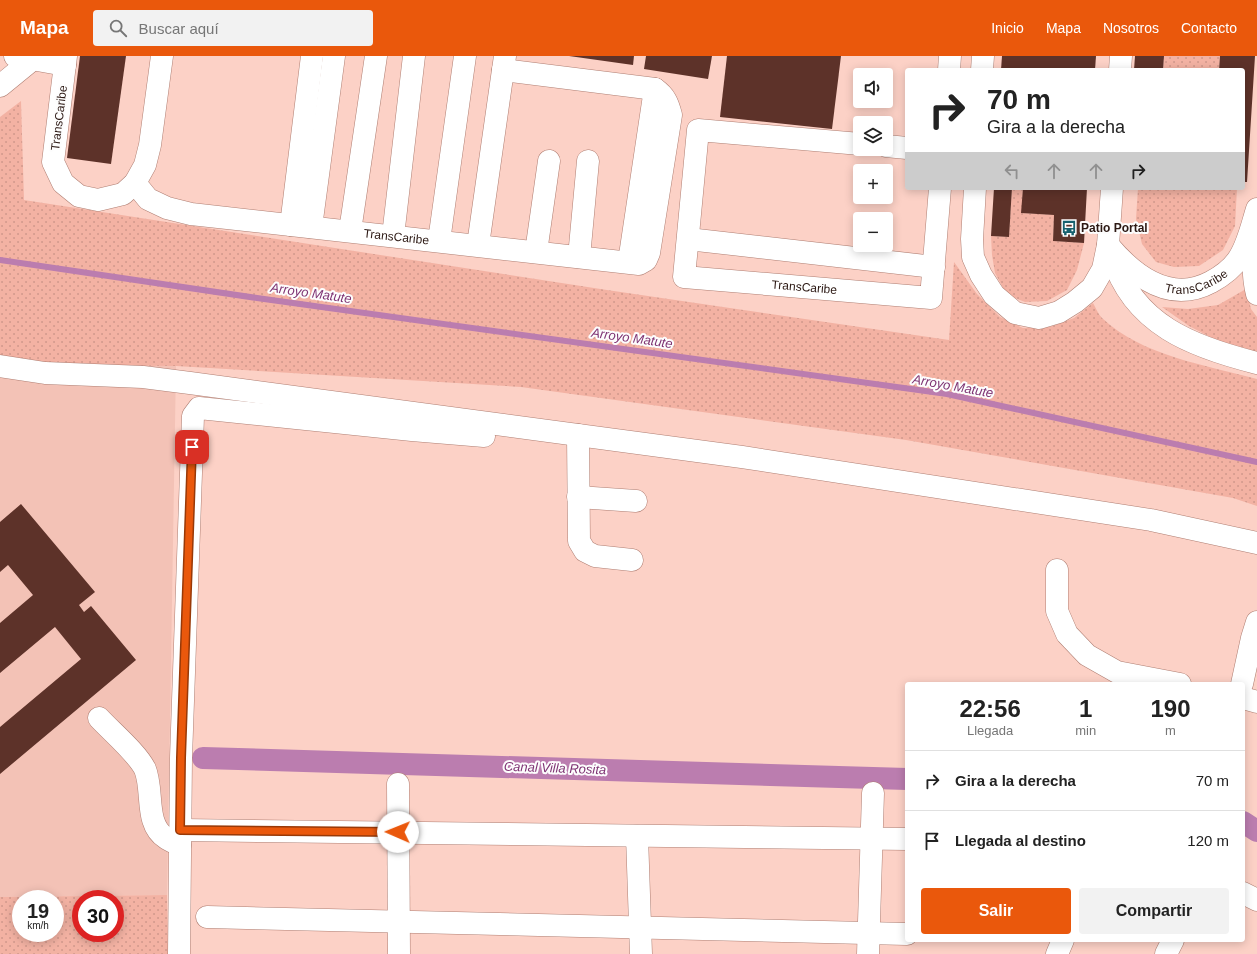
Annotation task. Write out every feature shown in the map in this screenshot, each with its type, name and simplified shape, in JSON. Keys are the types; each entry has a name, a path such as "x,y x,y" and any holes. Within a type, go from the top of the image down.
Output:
{"street":[{"name":"TransCaribe","path":"0,86 24,57 66,60 54,162 63,183 79,196 98,200 123,194 135,184 145,165 150,145 162,56"},
{"path":"301,226 312,56"},
{"path":"301,226 334,56"},
{"path":"350,231 376,56"},
{"path":"393,236 414,56"},
{"path":"439,241 465,56"},
{"path":"949,68 950,56"},
{"path":"982,68 983,56"},
{"path":"1120,68 1121,56"},
{"name":"TransCaribe","path":"135,184 148,199 167,208 191,214 629,262 655,89 504,63"},
{"path":"478,246 504,63"},
{"name":"TransCaribe","path":"853,143 698,130 684,277 931,298 940,190"},
{"path":"893,147 905,148"},
{"path":"536,252 549,161"},
{"path":"578,257 588,161"},
{"path":"975,190 972,239 973,257 981,275 994,295 1014,313 1039,318 1059,312 1075,302 1092,288 1103,269 1108,245 1112,190"},
{"name":"TransCaribe","path":"1108,245 1132,270 1149,281 1166,288 1185,291 1205,285 1224,275 1239,258 1247,240 1257,209"},
{"path":"1257,213 1253,255 1254,283 1257,294"},
{"path":"688,239 934,267"},
{"path":"1108,245 1116,271 1128,290 1146,313 1170,331 1189,342 1223,354 1257,363"},
{"path":"0,366 45,373 143,377 742,457 1151,520 1257,543"},
{"path":"179,954 181,758 193,416 199,408 483,437 508,426"},
{"path":"578,435 579,541 585,551 595,556 632,560"},
{"path":"578,496 636,501"},
{"path":"1057,570 1057,611 1067,634 1087,655 1117,672 1170,682"},
{"path":"1242,682 1257,622"},
{"path":"1245,699 1257,702"},
{"path":"99,718 137,758 145,769 154,823 166,839 398,832 905,839"},
{"path":"398,784 399,954"},
{"path":"868,944 873,793"},
{"path":"637,836 641,954"},
{"path":"1245,894 1257,900"},
{"path":"207,917 641,928 868,944 905,935"},
{"path":"1057,954 1062,942"},
{"path":"1166,954 1172,942"}],"shaded area":[{"path":"1164,56 1220,56 1219,68 1163,68"},
{"path":"21,101 24,200 607,290 949,340 954,262 977,294 1000,317 1023,328 1050,327 1074,318 1093,303 1102,318 1118,331 1136,342 1175,358 1257,379 1257,506 1233,498 906,440 521,387 176,366 0,365 0,117"},
{"path":"1012,190 1023,190 1022,213 1054,215 1053,241 1084,243 1077,270 1067,290 1047,301 1025,302 1007,295 995,273 991,236 1009,237"},
{"path":"1138,190 1237,190 1235,226 1223,250 1199,266 1174,267 1156,262 1142,244 1136,219"},
{"path":"1246,289 1251,309 1257,317 1257,354 1218,341 1189,326 1162,307 1188,309 1218,305"},
{"path":"0,365 176,366 167,895 124,896 124,890 72,890 72,896 64,896 64,890 12,890 12,897 0,897"},
{"path":"167,895 168,954 0,954 0,897 12,897 12,942 64,942 64,896 72,896 72,942 124,942 124,896"}],"building":[{"path":"80,56 126,56 111,164 67,158"},
{"path":"569,56 634,56 633,65"},
{"path":"646,56 712,56 708,79 644,69"},
{"path":"727,56 841,56 832,129 720,117"},
{"path":"1002,56 1096,56 1095,68 1001,68"},
{"path":"1135,56 1164,56 1163,68 1134,68"},
{"path":"1220,56 1255,56 1247,182 1245,182 1245,68 1219,68"},
{"path":"994,190 1012,190 1009,237 991,236"},
{"name":"Patio Portal","path":"1023,190 1087,190 1084,243 1053,241 1054,215 1021,213"},
{"path":"21,504 95,592 79,605 84,612 91,606 136,660 0,774 0,727 81,659 55,627 0,673 0,623 33,595 8,565 0,572 0,522"}],"waterway":[{"name":"Arroyo Matute","path":"0,260 257,298 947,394 1257,462"},
{"name":"Canal Villa Rosita","path":"203,758 905,779"},
{"name":"Canal Villa Rosita","path":"1245,823 1257,831"}],"place":[{"name":"Patio Portal","path":"1069,228"}],"route":[{"path":"192,447 181,758 180,830 398,832"}]}
